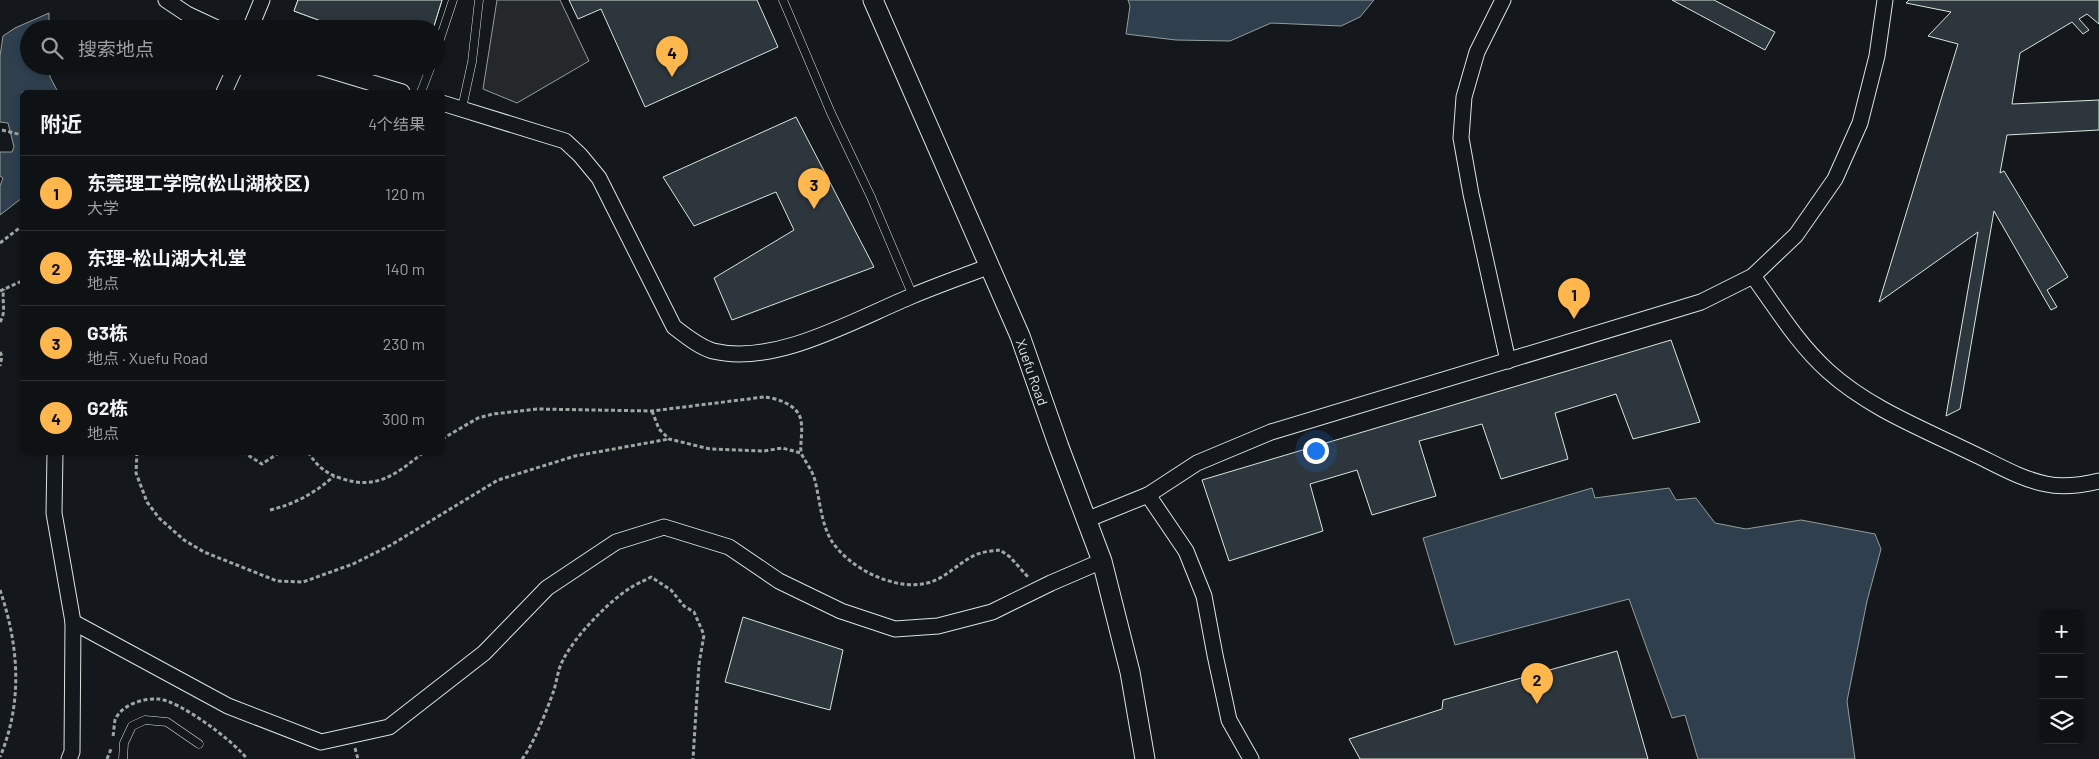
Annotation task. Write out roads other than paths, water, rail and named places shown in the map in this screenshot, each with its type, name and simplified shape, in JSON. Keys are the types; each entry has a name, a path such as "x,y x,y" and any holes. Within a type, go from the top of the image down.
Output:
{"street":[{"path":"166,0 186,14 199,20"},
{"path":"254,20 262,0"},
{"name":"Xuefu Road","path":"873,0 1020,336 1102,561 1130,672 1145,759"},
{"path":"1503,0 1477,52 1464,97 1461,138 1471,194 1508,361"},
{"path":"1086,520 1148,495 1197,462 1271,432 1701,302 1752,276 1796,235 1835,179 1860,123 1876,56 1886,0"},
{"path":"225,90 232,75"},
{"path":"346,75 395,90"},
{"path":"445,104 565,141 580,155 599,178 674,327 691,340 712,350 736,354 770,352 796,345 990,266"},
{"path":"1752,276 1800,341 1828,371 1858,395 1893,415 2012,472 2046,484 2069,487 2099,481"},
{"path":"55,455 54,513 73,622 72,752 69,759"},
{"path":"1148,495 1186,551 1204,596 1214,655 1229,720 1252,759"},
{"path":"73,622 228,706 321,742 389,727 484,653 547,588 616,542 664,527 729,547 779,581 841,611 895,629 938,626 992,612 1102,561"}],"lane":[{"path":"445,24 453,0"},
{"path":"462,108 480,0"},
{"path":"783,0 830,114 871,197 913,296"},
{"path":"422,90 428,75"},
{"path":"123,759 124,743 132,726 146,720 167,722 199,744"}],"water":[{"path":"1128,0 1374,0 1360,17 1341,26 1271,23 1230,41 1176,40 1126,34 1130,6"},
{"path":"49,13 49,20 33,20"},
{"path":"20,26 20,75 50,75 57,90 20,90 20,200 0,215 0,186 3,178 0,176 0,152 12,152 14,147 8,123 0,122 0,56 3,36"},
{"path":"1592,488 1595,498 1669,488 1676,500 1696,498 1715,523 1746,529 1801,520 1875,534 1881,549 1867,601 1847,701 1855,759 1698,759 1685,715 1672,718 1629,599 1455,645 1423,538"}],"place":[{"name":"G2栋","path":"672,77"},
{"name":"G3栋","path":"814,209"},
{"name":"东莞理工学院(松山湖校区)","path":"1574,319"},
{"name":"东理-松山湖大礼堂","path":"1537,704"}]}
